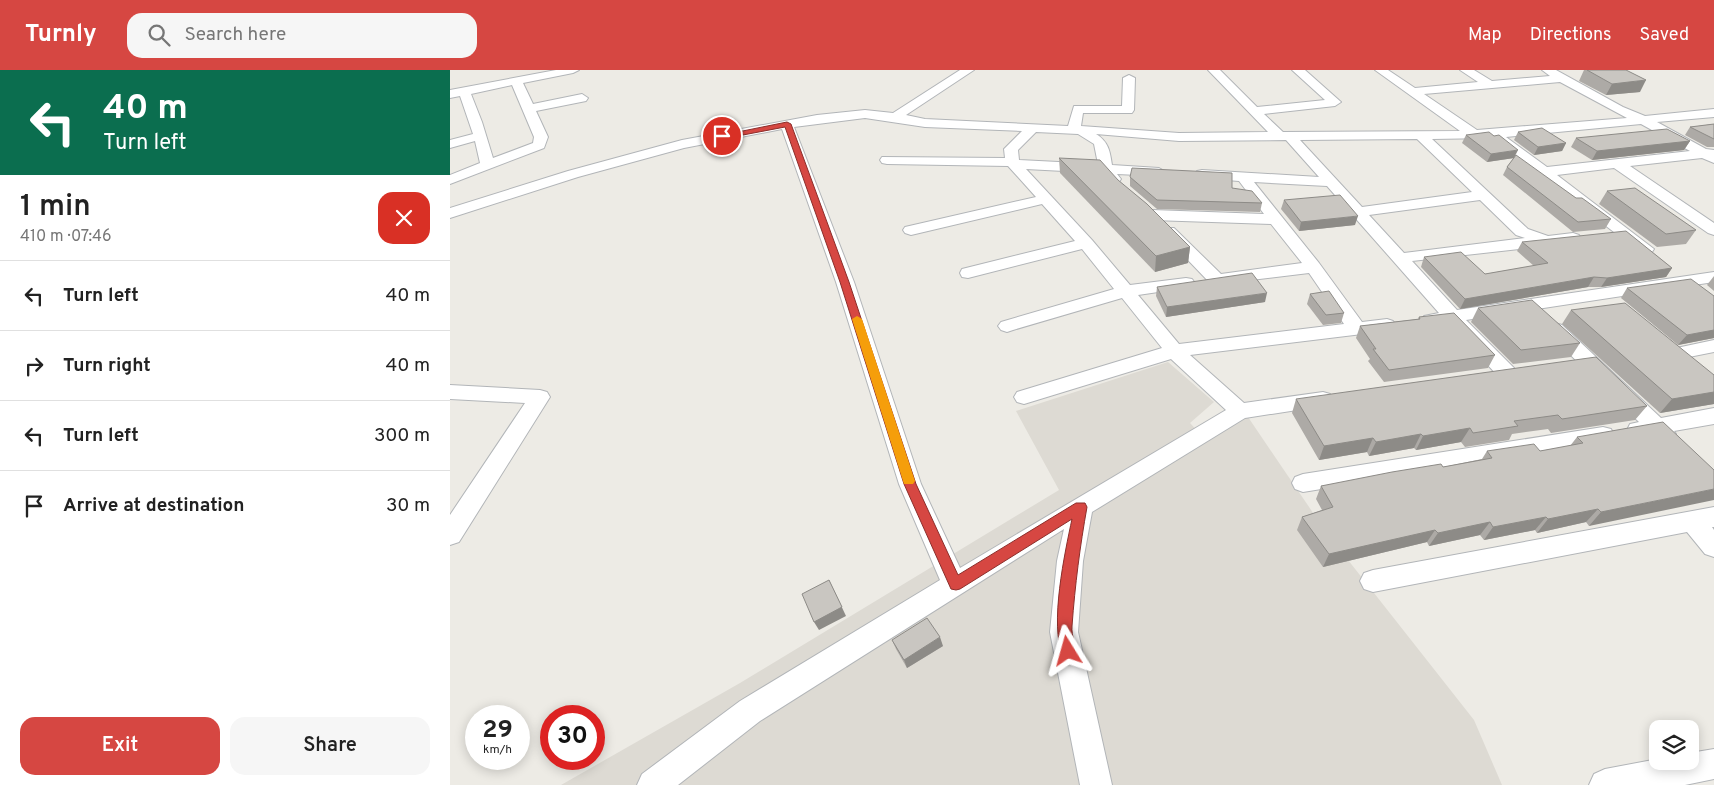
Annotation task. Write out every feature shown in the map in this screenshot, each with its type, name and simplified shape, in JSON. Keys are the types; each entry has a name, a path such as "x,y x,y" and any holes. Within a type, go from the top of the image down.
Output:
{"street":[{"path":"895,117 968,70"},
{"path":"1214,70 1255,111 1284,136 1329,182 1453,317 1516,372 1487,376"},
{"path":"1255,111 1335,102 1298,70"},
{"path":"1381,70 1475,134"},
{"path":"1466,70 1490,85"},
{"path":"1548,70 1619,110 1644,120 1711,155"},
{"path":"450,94 570,71 589,111"},
{"path":"1078,130 1078,108 1128,110 1129,78"},
{"path":"1413,92 1562,78"},
{"path":"450,180 539,145 541,137 516,82"},
{"path":"464,92 488,166"},
{"path":"528,108 582,98"},
{"path":"450,213 573,174 673,147 787,124 865,114 925,123 1179,137 1494,134 1712,114"},
{"path":"787,124 845,282 910,484 956,584"},
{"path":"1033,128 1011,149 1014,163 1127,291 1174,352 1240,411"},
{"path":"1078,130 1099,142 1103,149 1106,169 1124,191"},
{"path":"1494,134 1657,257"},
{"path":"1420,135 1522,232 1547,241"},
{"path":"450,144 479,136"},
{"path":"1544,172 1711,155"},
{"path":"887,160 1014,163 1329,182"},
{"path":"1617,164 1714,230"},
{"path":"1242,176 1357,329"},
{"path":"1358,212 1482,195"},
{"path":"911,230 1045,199"},
{"path":"1138,203 1216,279"},
{"path":"1152,215 1273,219"},
{"path":"1696,217 1714,215"},
{"path":"1606,235 1625,233"},
{"path":"1399,258 1586,237"},
{"path":"968,273 1086,243"},
{"path":"1007,326 1127,291 1312,268"},
{"path":"1673,269 1708,296"},
{"path":"1024,397 1174,352 1453,317 1527,304 1714,277"},
{"path":"1601,294 1623,312"},
{"path":"1527,304 1591,362 1678,447"},
{"path":"1694,370 1667,348 1714,346"},
{"path":"1563,366 1591,362"},
{"path":"450,392 540,397 450,535"},
{"path":"653,785 750,711 1240,411 1339,397"},
{"path":"1304,483 1714,416"},
{"path":"1081,507 1070,561 1064,632 1096,785"},
{"path":"1373,581 1703,519 1714,547"},
{"path":"1605,785 1689,777 1714,764"}],"shaded area":[{"path":"1168,362 1214,402 1190,423 1204,438 1248,417 1326,532 1474,720 1502,785 561,785 587,770 605,770 605,760 740,683 1059,490 1016,411"}],"building":[{"path":"1587,70 1626,70 1646,80 1612,84"},
{"path":"1714,124 1714,139 1690,127"},
{"path":"1542,128 1566,143 1538,147 1518,132"},
{"path":"1667,129 1690,141 1597,151 1576,138"},
{"path":"1489,132 1494,136 1499,135 1518,150 1491,154 1466,135"},
{"path":"1516,155 1576,198 1582,198 1611,219 1578,222 1507,167"},
{"path":"1059,158 1100,160 1118,180 1147,204 1190,247 1156,256"},
{"path":"1132,168 1232,173 1232,188 1252,191 1262,203 1157,200 1130,177"},
{"path":"1635,188 1696,230 1666,234 1607,191"},
{"path":"1340,195 1358,216 1301,222 1284,200"},
{"path":"1626,231 1672,268 1607,278 1594,277 1465,299 1424,257 1461,252 1485,274 1548,263 1522,242"},
{"path":"1252,273 1267,293 1167,307 1157,287"},
{"path":"1691,279 1714,296 1714,330 1687,335 1627,288"},
{"path":"1329,291 1344,313 1326,315 1310,294"},
{"path":"1532,300 1580,343 1521,350 1478,308"},
{"path":"1625,303 1714,375 1714,392 1672,399 1571,310"},
{"path":"1454,313 1495,355 1389,370 1373,349 1376,349 1360,326 1420,319 1419,317"},
{"path":"1596,357 1647,406 1562,419 1558,415 1514,421 1518,426 1473,433 1470,428 1376,442 1373,438 1324,446 1296,399"},
{"path":"1663,422 1714,470 1714,489 1601,512 1598,509 1493,527 1490,522 1438,533 1435,530 1329,554 1302,517 1333,507 1321,486 1392,472 1441,464 1443,467 1492,458 1487,451 1534,444 1540,451 1583,443 1577,437"},
{"path":"829,580 842,607 814,622 802,594"},
{"path":"927,618 940,637 904,660 892,640"}],"slow traffic":[{"path":"857,319 909,481"}],"route":[{"path":"722,136 787,124 845,282 910,484 956,584 1081,507 1070,561 1064,632 1068,651"}]}
